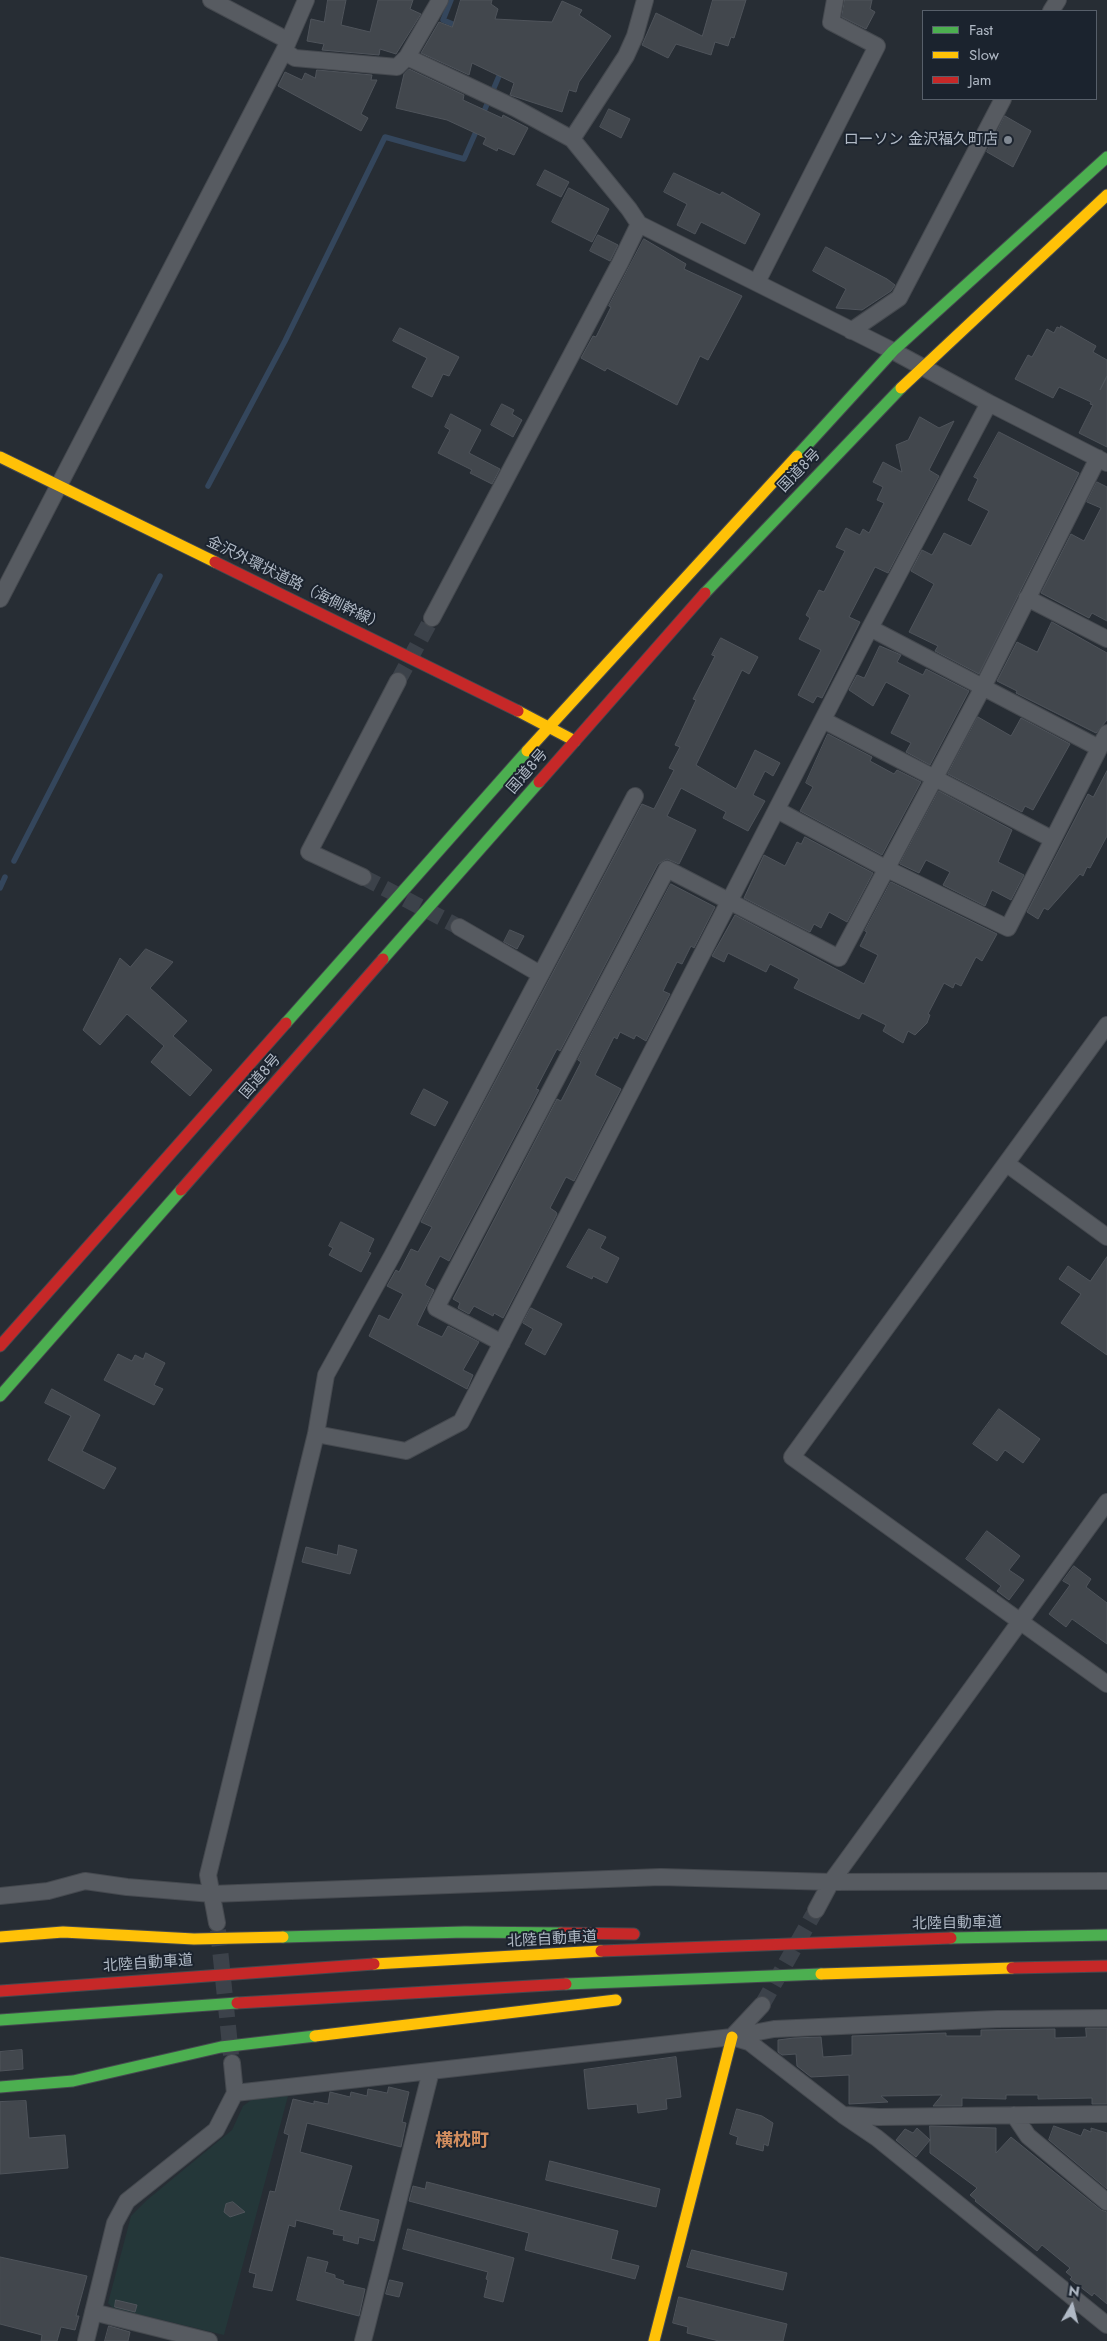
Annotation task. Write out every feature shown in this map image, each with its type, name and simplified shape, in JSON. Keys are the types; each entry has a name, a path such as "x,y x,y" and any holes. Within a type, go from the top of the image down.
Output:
{"main road":[{"name":"国道8号","path":"0,1346 549,726 893,351 1107,157"},
{"name":"国道8号","path":"0,1396 722,574 922,366 1107,196"},
{"name":"金沢外環状道路（海側幹線）","path":"0,457 549,726 575,741"},
{"path":"722,1934 1017,1931 1104,1935"},
{"path":"0,1937 63,1932 194,1939 465,1932 646,1934"},
{"name":"北陸自動車道","path":"0,1990 408,1962 843,1942 1104,1935"},
{"path":"0,2020 174,2007 415,1993 881,1972 1107,1966"},
{"path":"698,1990 881,1972"},
{"path":"0,2087 73,2080 221,2047 631,1998"},
{"path":"654,2341 732,2037"}],"street":[{"path":"211,0 286,45 295,58 397,67 407,57 440,0"},
{"path":"0,599 286,45 306,0"},
{"path":"572,139 626,56 635,36 645,0"},
{"path":"757,282 877,46 831,22 835,0"},
{"path":"407,57 572,139 639,224 893,351 989,403 1102,460 1027,598 888,869 839,958 666,869 436,1308 502,1343"},
{"path":"851,331 899,298 1002,100"},
{"path":"432,618 639,224"},
{"path":"316,1434 406,1451 461,1422 870,628 989,403"},
{"path":"1027,598 1107,639"},
{"path":"870,628 1099,748"},
{"path":"363,877 309,852 398,682"},
{"path":"823,720 1052,839"},
{"path":"777,810 888,869 1008,928 1107,733"},
{"path":"217,1922 208,1874 316,1434 326,1375 396,1248 635,796"},
{"path":"459,927 540,974"},
{"path":"1107,1025 792,1457 1107,1684"},
{"path":"1007,1164 1107,1237"},
{"path":"816,1910 831,1882 1107,1502"},
{"path":"0,1896 48,1891 85,1881 127,1887 212,1894 661,1877 831,1882 1107,1881"},
{"path":"732,2037 762,2005"},
{"path":"235,2092 732,2037 774,2029 997,2019 1107,2018"},
{"path":"732,2037 749,2042 843,2115 878,2138 1106,2322"},
{"path":"86,2341 115,2223 127,2201 216,2130 235,2092 232,2063"},
{"path":"363,2341 431,2071"},
{"path":"843,2115 879,2117 1107,2114"},
{"path":"1014,2115 1028,2136 1107,2202"},
{"path":"93,2312 209,2341"}],"shaded area":[{"path":"288,2096 224,2335 113,2308 108,2303 131,2216 147,2200 232,2130 243,2106 254,2098"}],"building":[{"path":"328,0 346,0 341,25 370,32 378,0 413,0 410,9 421,14 396,54 380,49 379,55 322,50 324,44 307,41 311,19 324,22"},
{"path":"461,0 492,0 491,4 498,9 495,19 552,22 562,1 582,10 579,15 611,36 579,82 576,92 569,90 562,112 510,95 514,83 472,63 469,75 421,53 439,22 452,27"},
{"path":"713,0 746,0 734,38 731,37 728,46 715,42 711,55 676,44 668,58 642,45 656,13 702,36"},
{"path":"845,0 872,0 870,9 875,12 866,29 842,17"},
{"path":"409,69 464,95 463,100 502,118 503,115 528,128 514,155 498,148 497,151 483,144 486,138 447,120 396,108 404,74"},
{"path":"317,70 372,75 371,80 377,80 361,114 368,118 361,131 278,86 285,72 302,80 305,73 315,78"},
{"path":"609,109 630,119 621,138 600,127"},
{"name":"ローソン 金沢福久町店","path":"1005,116 1031,131 1013,167 987,152"},
{"path":"545,170 569,182 561,197 537,185"},
{"path":"674,173 720,195 722,192 760,214 745,244 701,222 695,234 677,225 687,204 664,192"},
{"path":"569,188 609,209 592,242 552,222"},
{"path":"598,235 618,245 610,261 590,251"},
{"path":"644,239 686,264 684,269 742,296 708,360 700,356 677,405 607,368 605,371 581,358 593,336 596,337 611,307 609,306"},
{"path":"826,247 895,285 891,291 862,310 836,308 846,289 813,271"},
{"path":"1061,326 1096,346 1093,352 1107,360 1107,447 1079,433 1093,405 1090,404 1091,402 1059,387 1053,398 1015,379 1028,355 1032,357 1047,329 1054,333 1057,327 1060,328"},
{"path":"400,328 459,357 449,376 443,374 432,397 412,387 427,358 393,341"},
{"path":"502,404 514,410 512,414 522,420 513,437 491,425"},
{"path":"451,414 481,430 469,453 500,469 492,484 470,473 472,470 438,453 450,430 445,427"},
{"path":"920,417 939,428 954,421 929,470 939,476 888,573 875,567 849,617 860,622 822,698 817,696 813,703 798,695 821,650 799,639 810,618 806,615 819,590 824,592 845,551 836,547 846,528 860,535 863,529 869,533 884,503 877,500 883,487 873,482 883,462 902,472 896,445 908,440"},
{"path":"999,432 1079,473 979,674 935,651 938,646 909,632 934,584 911,571 922,550 932,555 944,533 971,546 989,511 968,500 978,479 974,477"},
{"path":"1097,482 1107,487 1107,621 1092,613 1089,618 1041,593 1071,534 1084,541 1101,508 1087,502"},
{"path":"1052,622 1107,653 1107,720 1096,733 1016,693 1017,691 997,681 1017,642 1037,652"},
{"path":"721,638 758,657 749,674 742,670 696,765 736,789 755,750 780,763 773,776 765,771 753,795 765,801 748,831 723,818 726,812 681,788 667,816 696,830 679,864 667,859 658,864 560,1051 557,1049 536,1089 539,1090 449,1261 440,1256 425,1285 434,1290 417,1325 442,1337 448,1326 479,1342 463,1370 473,1375 467,1389 369,1336 379,1315 389,1320 403,1294 387,1286 396,1270 399,1272 411,1249 418,1252 432,1227 421,1222 642,804 654,809 674,770 669,768 680,747 675,745 696,700 693,699 715,656 712,655"},
{"path":"880,646 901,655 897,662 923,675 926,669 969,691 930,765 906,752 911,743 891,733 910,695 886,682 873,706 849,690 857,675 864,678"},
{"path":"978,717 1011,736 1021,718 1070,744 1033,810 1025,806 1022,812 948,774"},
{"path":"828,734 872,757 870,761 894,774 897,770 921,782 882,855 800,811 813,787 806,783"},
{"path":"1107,771 1107,836 1090,868 1087,867 1083,876 1080,874 1048,910 1044,908 1038,919 1027,912 1088,794 1093,797"},
{"path":"939,791 1012,830 998,862 1024,875 1011,900 992,890 985,906 943,885 950,872 926,860 919,873 900,864"},
{"path":"805,837 873,873 847,922 829,912 821,928 814,924 810,932 744,898 764,855 785,866 797,842 801,844"},
{"path":"891,882 997,934 982,961 976,957 961,986 955,983 953,988 944,983 928,1014 930,1015 927,1023 915,1035 908,1031 903,1043 883,1031 886,1025 862,1013 859,1019 794,988 799,979 770,964 766,972 728,953 724,962 712,956 735,915 864,984 878,955 860,946 867,932 865,931"},
{"path":"671,884 715,907 694,948 691,946 682,964 677,962 663,991 670,994 646,1041 636,1035 634,1039 620,1032 617,1039 614,1037 595,1075 621,1089 574,1181 566,1177 550,1208 557,1214 503,1318 494,1313 493,1316 474,1306 469,1314 458,1308 460,1303 453,1299 557,1099 561,1101 581,1062 578,1060"},
{"path":"510,930 524,936 517,949 504,942"},
{"path":"146,949 173,962 150,988 187,1021 173,1036 212,1070 190,1096 151,1062 164,1046 127,1014 100,1045 83,1030 120,958 130,967"},
{"path":"424,1089 448,1102 435,1126 411,1114"},
{"path":"341,1222 374,1239 368,1252 371,1253 361,1272 329,1255 333,1248 329,1246"},
{"path":"589,1229 606,1237 600,1248 619,1258 607,1283 593,1276 592,1279 567,1267"},
{"path":"1107,1257 1107,1355 1061,1323 1081,1294 1059,1279 1068,1266 1090,1281"},
{"path":"531,1308 562,1324 545,1355 525,1344 533,1329 523,1323"},
{"path":"146,1353 165,1363 154,1385 163,1389 154,1405 104,1380 118,1354 132,1361 135,1355 143,1359"},
{"path":"52,1389 100,1415 82,1451 116,1468 104,1489 48,1460 71,1416 45,1403"},
{"path":"999,1409 1040,1439 1023,1463 1005,1450 997,1461 973,1444"},
{"path":"987,1531 1020,1556 1009,1570 1024,1580 1009,1600 997,1591 1001,1586 966,1559"},
{"path":"339,1545 357,1550 350,1574 302,1562 306,1547 337,1555"},
{"path":"1074,1566 1091,1579 1086,1587 1107,1603 1107,1644 1072,1619 1066,1627 1049,1614 1070,1585 1063,1581"},
{"path":"1086,2028 1107,2028 1107,2104 1092,2104 1092,2098 1038,2099 1038,2095 1006,2095 1006,2099 962,2098 962,2106 933,2106 942,2095 881,2096 888,2102 849,2104 849,2075 811,2077 797,2066 796,2054 782,2055 778,2052 778,2040 794,2038 821,2037 823,2057 852,2055 852,2036 946,2033 946,2036 981,2036 981,2030 1055,2029 1055,2038 1086,2037"},
{"path":"22,2050 23,2069 0,2071 0,2052"},
{"path":"676,2057 681,2097 666,2099 667,2109 638,2113 637,2104 588,2109 584,2070"},
{"path":"389,2087 409,2092 402,2122 406,2123 401,2147 307,2123 300,2152 352,2166 339,2210 379,2220 374,2241 359,2237 358,2244 343,2240 344,2236 333,2234 334,2230 296,2220 295,2227 289,2225 272,2291 253,2287 256,2274 249,2272 270,2191 275,2192 289,2135 284,2133 293,2099 314,2104 314,2101 328,2104 330,2092 350,2097 351,2092 367,2096 368,2089 387,2093"},
{"path":"26,2101 29,2138 65,2135 68,2168 0,2174 0,2102"},
{"path":"737,2109 762,2116 773,2123 768,2146 764,2144 763,2151 736,2144 738,2137 730,2134"},
{"path":"930,2126 996,2128 996,2153 1011,2137 1101,2210 1107,2212 1107,2304 1094,2293 1092,2296 1070,2279 1072,2277 1066,2272 1070,2268 1042,2245 1037,2251 975,2201 970,2195 977,2188 930,2153"},
{"path":"1054,2126 1081,2136 1084,2129 1091,2132 1091,2128 1107,2133 1107,2189 1049,2140"},
{"path":"917,2128 930,2140 916,2157 896,2140 905,2129 913,2133"},
{"path":"550,2161 660,2189 656,2207 546,2180"},
{"path":"427,2182 618,2231 611,2259 639,2266 635,2279 525,2250 529,2233 409,2201 413,2186 425,2189"},
{"path":"233,2202 245,2212 230,2217 224,2212 226,2204"},
{"path":"408,2229 514,2258 503,2302 484,2297 488,2272 403,2249"},
{"path":"692,2250 787,2273 783,2290 687,2267"},
{"path":"0,2257 87,2276 76,2316 79,2316 75,2330 61,2327 57,2341 41,2341 42,2335 0,2324"},
{"path":"308,2257 328,2262 325,2272 335,2275 335,2278 344,2281 343,2284 365,2289 359,2316 297,2300"},
{"path":"390,2280 403,2283 399,2297 386,2294"},
{"path":"679,2297 787,2324 783,2341 719,2341 687,2333 688,2327 673,2323"},
{"path":"116,2300 137,2305 135,2312 115,2307"},
{"path":"109,2326 130,2332 128,2341 105,2341"}],"waterway":[{"path":"451,0 443,20 460,27"},
{"path":"482,116 502,69"},
{"path":"208,486 285,341 385,137 464,159 478,127"},
{"path":"14,861 160,576"},
{"path":"0,888 5,877"}],"tunnel":[{"path":"398,681 432,618"},
{"path":"363,877 459,927"},
{"path":"762,2005 816,1910"},
{"path":"218,1930 231,2055"}],"traffic: fast":[{"path":"797,456 893,351 1107,157"},
{"path":"705,593 901,388"},
{"path":"286,1023 527,751"},
{"path":"383,959 539,782"},
{"path":"0,1396 181,1190"},
{"path":"283,1937 465,1932 561,1933"},
{"path":"951,1938 1107,1935"},
{"path":"566,1984 821,1974"},
{"path":"0,2020 237,2003"},
{"path":"0,2087 73,2081 221,2047 315,2036"}],"traffic: slow":[{"path":"901,388 1107,195"},
{"path":"527,751 797,456"},
{"path":"0,457 215,562"},
{"path":"518,711 575,741"},
{"path":"0,1937 63,1932 194,1939 283,1937"},
{"path":"374,1964 601,1951"},
{"path":"821,1974 1012,1968"},
{"path":"315,2036 616,2000"},
{"path":"654,2341 732,2037"}],"traffic: jam":[{"path":"215,562 518,711"},
{"path":"539,782 705,593"},
{"path":"181,1190 383,959"},
{"path":"0,1346 286,1023"},
{"path":"561,1933 634,1934"},
{"path":"601,1951 951,1938"},
{"path":"0,1991 374,1964"},
{"path":"1012,1968 1107,1966"},
{"path":"237,2003 566,1984"}],"place":[{"name":"ローソン 金沢福久町店","path":"1008,140"}],"district":[{"name":"横枕町","path":"462,2142"}]}
